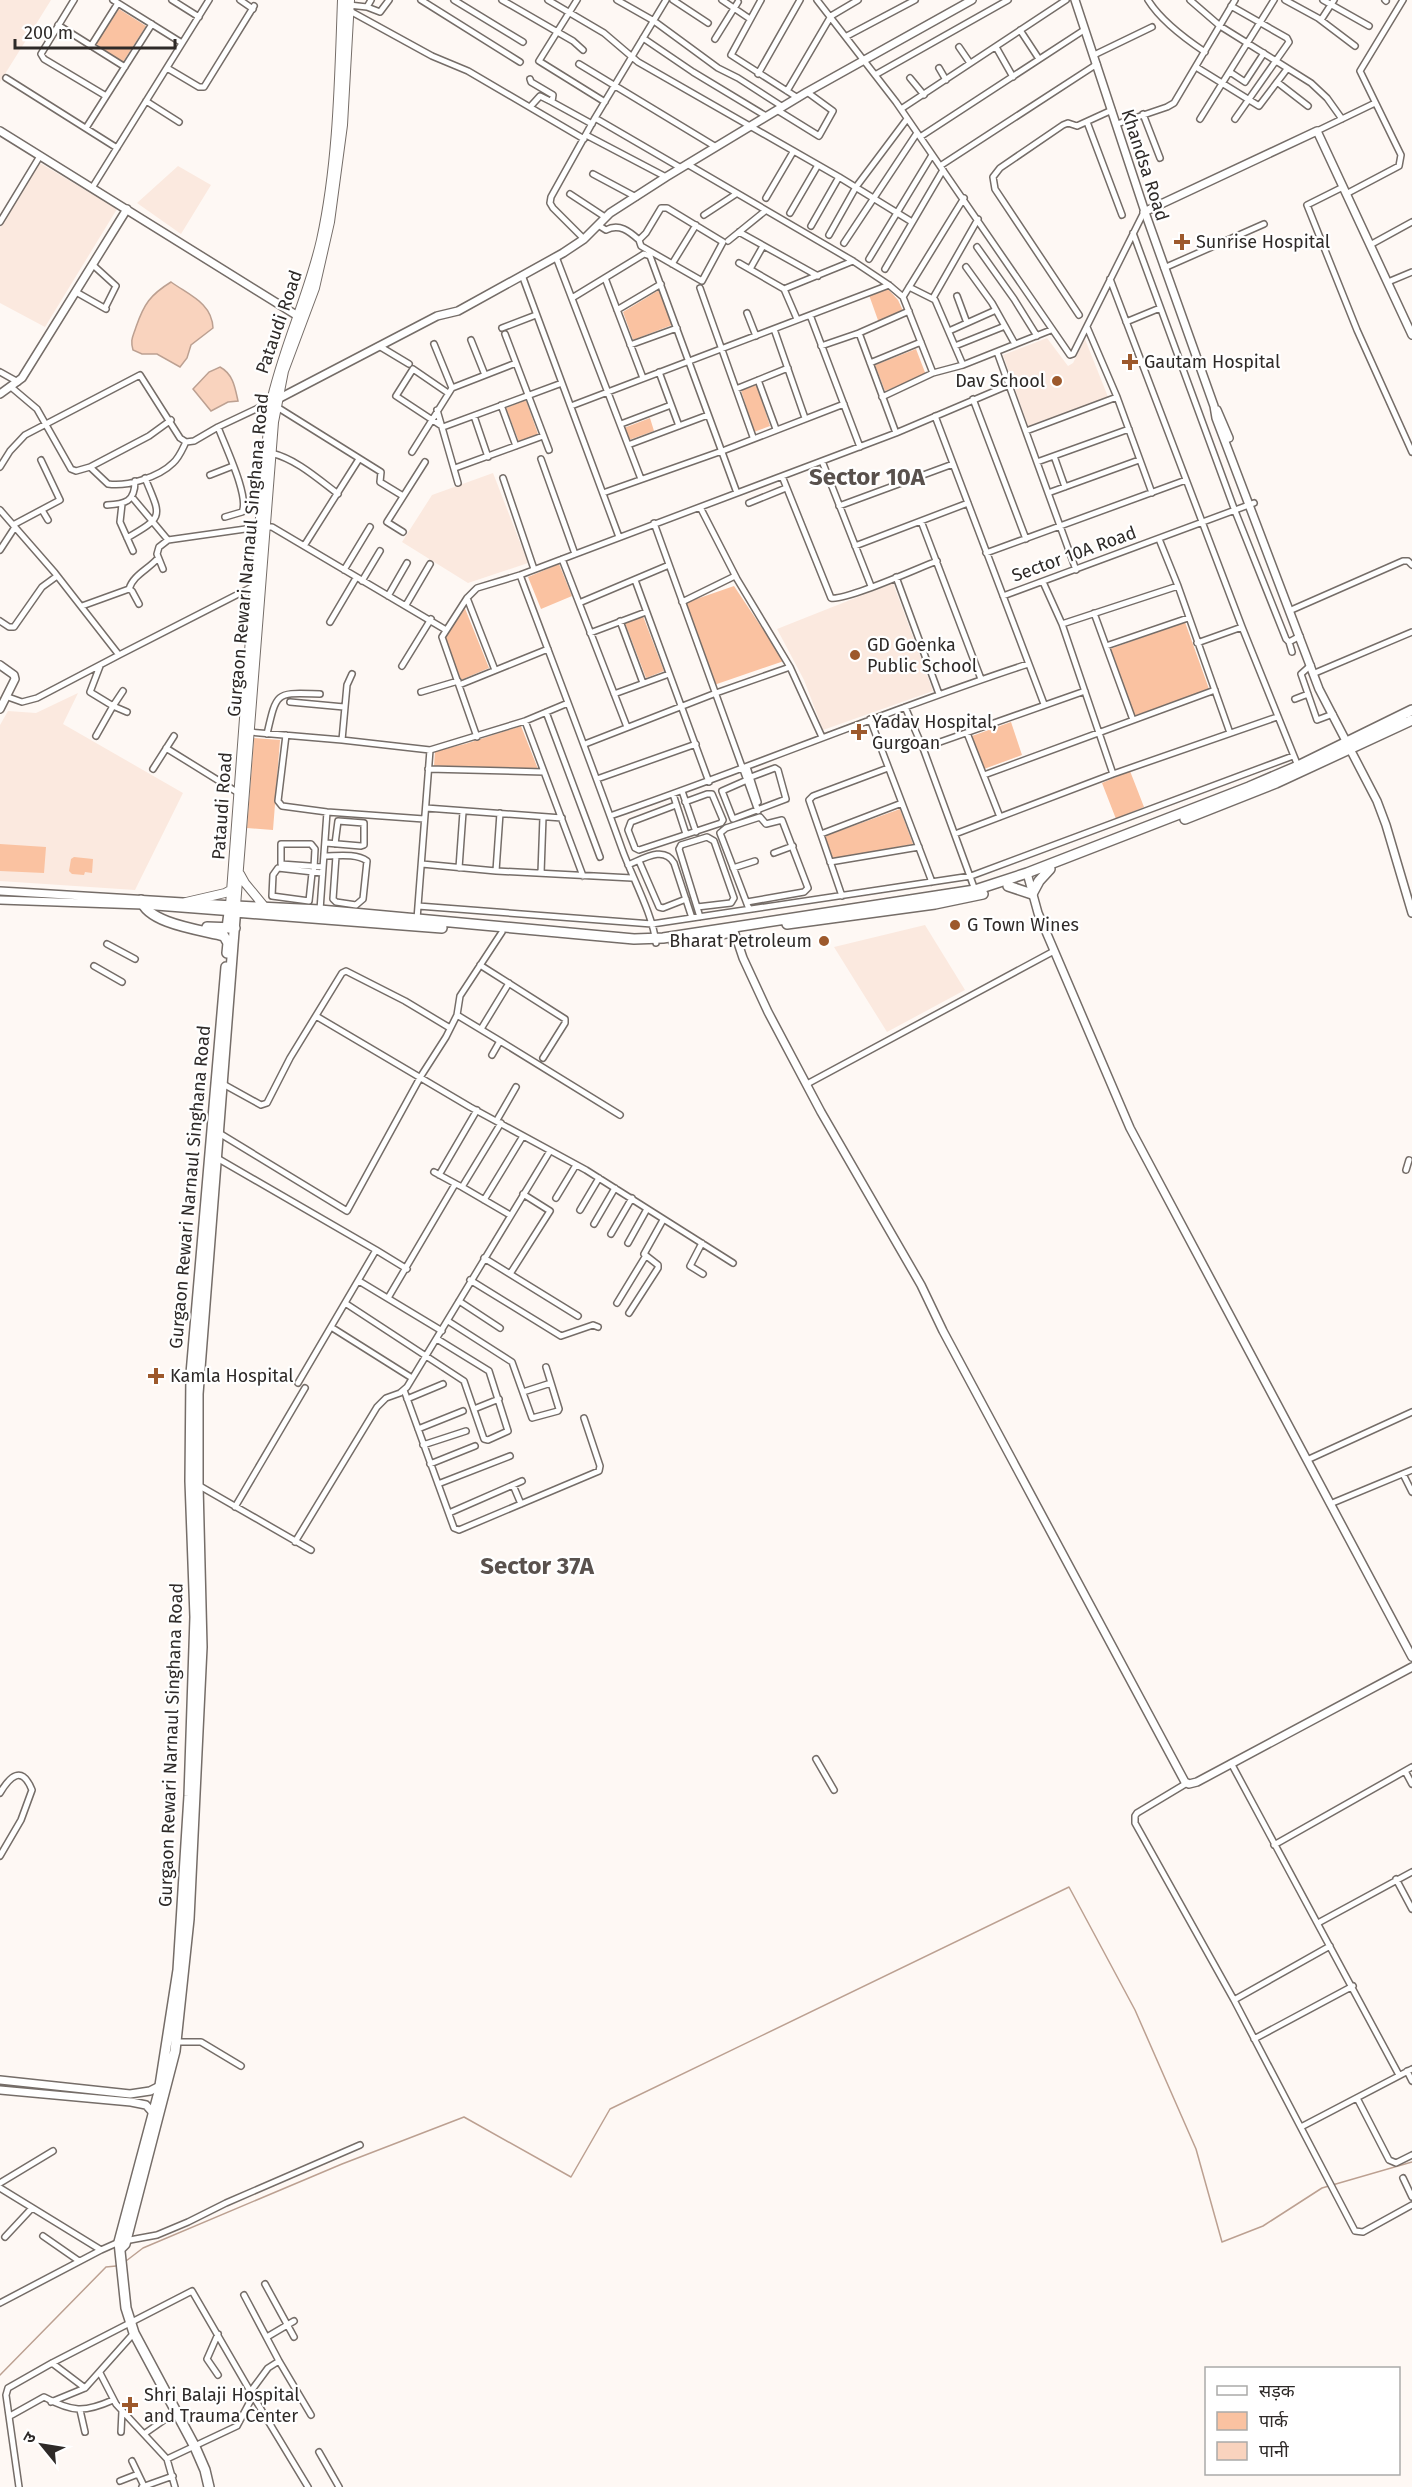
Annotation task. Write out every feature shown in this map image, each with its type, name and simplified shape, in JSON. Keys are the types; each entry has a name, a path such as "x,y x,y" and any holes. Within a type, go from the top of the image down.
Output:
{"highway":[{"path":"232,909 580,936 633,944 934,901 1050,869 1269,782 1348,745 1412,710"},
{"path":"656,941 934,901 959,901 1008,886 1027,875 1269,782 1298,766 1412,720"},
{"path":"1008,886 1032,894 1039,881 1050,869"},
{"path":"142,902 158,919 196,928 231,928"},
{"path":"232,909 264,906 321,910 502,932 580,936"},
{"path":"214,1156 219,1133 223,1084 232,909"},
{"name":"Gurgaon Rewari Narnaul Singhana Road","path":"196,928 224,936 228,943 214,1156 191,1374 195,1617 193,1793 178,1970 160,2086 122,2247 122,2271 126,2308 132,2328 195,2447 205,2470 209,2487"},
{"path":"122,2247 154,2139 177,2042 189,1919 193,1793"}],"main road":[{"name":"Gurgaon Rewari Narnaul Singhana Road","path":"232,909 239,872 257,585 275,403 301,317 315,288 330,222 348,4"},
{"path":"340,118 348,4"},
{"name":"Pataudi Road","path":"232,909 237,792 246,732"},
{"path":"239,872 244,883 264,906"},
{"path":"186,902 225,893 232,889"}],"street":[{"path":"74,0 41,51 42,57 106,96"},
{"path":"173,0 199,17"},
{"path":"92,188 209,0"},
{"path":"167,68 200,87 204,87 254,7 240,0"},
{"path":"367,7 370,0"},
{"path":"348,4 380,12 388,0"},
{"path":"421,0 520,62"},
{"path":"454,0 523,42"},
{"path":"502,0 573,41 583,50"},
{"path":"548,0 604,33 631,56 874,197 912,222"},
{"path":"577,0 539,61 605,102"},
{"path":"617,0 654,21 718,68 738,78 819,136 833,111 807,92"},
{"path":"584,239 550,203 595,118 666,0"},
{"path":"673,0 708,23"},
{"path":"722,0 750,19"},
{"path":"760,0 731,55 798,98"},
{"path":"758,74 800,0"},
{"path":"817,0 901,109 964,198 1051,330 1071,355 1144,212 1375,103"},
{"path":"787,91 831,16 858,0"},
{"path":"847,36 915,0"},
{"path":"0,467 17,442 25,435 140,375 171,420 180,438 186,442 194,441 218,427 275,403 437,316 458,311 556,256 584,239 605,217 666,177 807,92 972,0"},
{"path":"875,75 1008,0"},
{"path":"901,109 1066,0"},
{"name":"Khandsa Road","path":"1075,0 1144,212 1214,406 1216,418 1246,487 1316,672 1319,689 1377,801 1412,913"},
{"path":"1148,0 1153,8 1185,39 1205,52"},
{"path":"1190,0 1220,26 1311,83 1327,98 1342,119"},
{"path":"1117,124 1170,106 1235,0"},
{"path":"1200,119 1274,0"},
{"path":"1285,0 1321,20 1355,46"},
{"path":"1323,0 1333,2 1369,26"},
{"path":"1403,0 1360,71 1401,155 1401,163 1345,191 1307,205 1357,330 1412,452"},
{"path":"91,46 116,2 182,43"},
{"path":"715,39 738,2"},
{"path":"1321,20 1333,2"},
{"path":"348,4 432,56 468,71 585,137 666,177"},
{"path":"1231,6 1289,40 1235,119"},
{"path":"86,128 152,24"},
{"path":"58,25 125,67"},
{"path":"1094,56 1152,27"},
{"path":"1020,30 1040,59"},
{"path":"844,243 918,135 1084,30"},
{"path":"642,38 766,117"},
{"path":"959,47 970,63"},
{"path":"996,48 1013,77"},
{"path":"1230,72 1245,82 1264,53"},
{"path":"579,64 716,147"},
{"path":"885,269 942,168 1097,64"},
{"path":"1196,67 1261,106 1287,69"},
{"path":"939,68 946,80"},
{"path":"6,78 117,148"},
{"path":"910,78 924,95"},
{"path":"530,79 553,95 552,102"},
{"path":"1277,82 1308,106"},
{"path":"530,107 540,96 592,124"},
{"path":"146,101 179,122"},
{"path":"1078,315 992,182 1000,168 1059,128 1068,123 1077,126 1112,110"},
{"path":"1143,114 1160,158"},
{"path":"595,118 736,194 853,261 889,285 903,297 933,373"},
{"path":"829,235 856,187 907,119"},
{"path":"1087,122 1122,215"},
{"path":"1317,130 1412,335"},
{"path":"0,131 301,317"},
{"path":"766,198 793,152"},
{"path":"869,259 932,155"},
{"path":"0,222 40,156"},
{"path":"790,213 818,165"},
{"path":"593,174 636,197"},
{"path":"811,226 839,177"},
{"path":"570,194 605,217"},
{"path":"704,215 736,194"},
{"path":"903,297 964,198"},
{"path":"598,225 606,230 615,226 620,227 639,240 641,246 702,281 723,242 663,207 643,238 639,240"},
{"path":"0,394 15,385 76,292 127,208"},
{"path":"728,241 765,211"},
{"path":"933,298 978,219"},
{"path":"1370,245 1412,222"},
{"path":"1164,268 1264,224"},
{"path":"672,264 696,225"},
{"path":"739,232 818,276"},
{"path":"1133,233 1235,511 1292,652"},
{"path":"750,269 763,246"},
{"path":"977,247 1037,336"},
{"path":"572,298 646,254 650,256 737,493"},
{"path":"556,256 641,479"},
{"path":"784,289 853,261"},
{"path":"739,263 784,289 797,319"},
{"path":"76,292 106,309 116,286 93,265"},
{"path":"966,267 996,310 1015,345"},
{"path":"1388,282 1412,272"},
{"path":"522,275 620,537"},
{"path":"604,278 643,378"},
{"path":"1110,279 1242,627 1298,766"},
{"path":"617,310 660,284"},
{"path":"571,406 889,285"},
{"path":"909,287 933,298 963,365"},
{"path":"700,288 753,437"},
{"path":"957,296 967,323"},
{"path":"1126,322 1161,308"},
{"path":"949,331 996,310"},
{"path":"821,346 859,333 909,311"},
{"path":"747,313 756,336"},
{"path":"536,315 504,331 549,450"},
{"path":"810,315 860,447"},
{"path":"955,346 1005,326"},
{"path":"1087,327 1117,397 1152,493"},
{"path":"630,345 676,328"},
{"path":"774,329 805,418"},
{"path":"882,397 933,373 963,365 1051,330"},
{"path":"859,333 896,433"},
{"path":"471,340 485,375"},
{"path":"870,363 921,342"},
{"path":"434,344 450,391"},
{"path":"379,346 409,364"},
{"path":"997,352 1076,570"},
{"path":"412,452 450,391 516,363"},
{"path":"736,389 788,368"},
{"path":"443,427 398,399 396,394 413,369 450,391"},
{"path":"0,372 31,402 47,424 71,469 76,471 90,467 149,436 171,420"},
{"path":"659,372 679,426"},
{"path":"759,380 776,429"},
{"path":"443,427 562,383"},
{"path":"477,737 442,637 467,598 477,588 520,575 860,447 1009,385"},
{"path":"1026,431 1117,397"},
{"path":"973,399 1026,539"},
{"path":"275,403 381,472 380,482 403,496"},
{"path":"603,494 844,404"},
{"path":"501,405 516,446"},
{"path":"621,424 671,405"},
{"path":"437,410 458,483"},
{"path":"628,445 708,415"},
{"path":"474,416 488,457"},
{"name":"Sector 10A Road","path":"935,416 1003,596 1252,504"},
{"path":"218,427 233,466 244,510 225,517"},
{"path":"1037,462 1129,429"},
{"path":"454,468 543,436"},
{"path":"90,467 108,484 135,481 163,471 173,463 186,442"},
{"path":"269,452 298,465 338,494"},
{"path":"1054,456 1065,487"},
{"path":"304,546 359,459"},
{"path":"541,459 575,554"},
{"path":"0,550 14,526 60,500 41,460"},
{"path":"1048,493 1139,460"},
{"path":"822,461 871,586"},
{"path":"403,532 387,522 425,462"},
{"path":"839,506 952,464"},
{"path":"210,475 233,466"},
{"path":"782,476 829,597 834,599 937,561"},
{"path":"127,538 153,523 157,507 145,478"},
{"path":"503,478 534,569"},
{"path":"986,552 1186,480"},
{"path":"107,504 122,504 132,497 135,493 135,481"},
{"path":"749,503 786,488"},
{"path":"132,497 168,540"},
{"path":"855,546 968,503"},
{"path":"122,504 119,519 133,551"},
{"path":"700,507 735,576 790,667 822,736"},
{"path":"0,510 82,606 119,655"},
{"path":"42,510 48,520"},
{"path":"921,521 981,679"},
{"path":"654,524 759,810"},
{"path":"163,569 156,554 159,547 168,540 262,527 276,529 446,630"},
{"path":"344,570 370,527"},
{"path":"1159,539 1179,586 1188,618 1230,733"},
{"path":"330,622 380,551"},
{"path":"82,606 129,589 139,574 158,558"},
{"path":"562,559 627,728"},
{"path":"1292,610 1403,561 1408,561 1412,566"},
{"path":"388,596 407,563"},
{"path":"406,605 430,564"},
{"path":"579,603 669,565"},
{"path":"520,575 585,744 632,878 652,924 656,941"},
{"path":"0,621 9,627 14,627 42,587 57,576"},
{"path":"682,602 735,576"},
{"path":"896,577 939,694"},
{"path":"635,580 709,782"},
{"path":"1043,582 1062,624 1113,774"},
{"path":"8,697 28,701 257,585"},
{"path":"1062,624 1179,586"},
{"path":"129,589 139,604"},
{"path":"1003,596 1044,704"},
{"path":"467,598 495,670"},
{"name":"Khandsa Road","path":"1292,610 1311,665 1316,672"},
{"path":"590,633 646,612"},
{"path":"1094,614 1132,720"},
{"path":"1106,646 1188,618"},
{"path":"402,666 431,620"},
{"path":"620,621 643,683"},
{"path":"1197,643 1242,627"},
{"path":"1316,672 1412,632"},
{"path":"1288,642 1300,636"},
{"path":"421,692 459,683 548,649"},
{"path":"610,816 709,782 822,736 1028,663"},
{"path":"0,665 14,675 15,679 0,710"},
{"path":"1311,665 1301,674 1317,720 1333,714"},
{"path":"100,666 90,692 127,712"},
{"path":"585,744 790,667"},
{"path":"342,740 347,685 352,674"},
{"path":"614,694 669,674"},
{"path":"984,775 1215,690"},
{"path":"96,736 123,691"},
{"path":"923,748 1085,691"},
{"path":"267,734 277,699 291,693 320,694"},
{"path":"1295,699 1308,694"},
{"path":"290,702 344,707"},
{"path":"246,732 430,750 525,721 568,703"},
{"path":"905,707 923,748 975,890"},
{"path":"546,712 600,857"},
{"path":"955,834 1113,774 1277,717"},
{"path":"870,719 932,882"},
{"path":"525,721 583,876"},
{"path":"968,733 1000,817"},
{"path":"286,735 278,801 282,806 288,809 424,819"},
{"path":"153,769 174,736"},
{"path":"597,779 696,744"},
{"path":"166,748 237,792"},
{"path":"417,923 430,750"},
{"path":"418,906 652,924 971,876 1293,756"},
{"path":"775,768 786,797 784,801 733,819 724,801 722,790 749,778 775,768"},
{"path":"842,896 810,798 888,768"},
{"path":"428,770 544,772"},
{"path":"682,791 696,832"},
{"path":"673,794 687,834"},
{"path":"676,806 631,822 628,830 634,847 639,850 721,823 723,816 712,795 707,794 685,802"},
{"path":"821,834 902,803"},
{"path":"426,808 463,813 500,813 561,818"},
{"path":"321,910 327,812"},
{"path":"459,868 463,813"},
{"path":"496,871 500,813"},
{"path":"541,873 543,817"},
{"path":"747,902 807,890 808,886 782,820 768,825 760,817 726,828 720,834 749,909"},
{"path":"326,843 335,844 364,845 364,823 338,821 335,844"},
{"path":"697,907 731,903 734,898 714,841 710,837 681,845 678,849 700,917"},
{"path":"313,870 281,864 281,844 311,844 315,849 313,870 309,901 272,896 273,875 278,868 313,870 323,870"},
{"path":"774,853 793,846"},
{"path":"830,862 919,847"},
{"path":"628,865 661,853 668,855 674,863 692,918"},
{"path":"324,856 336,856 360,857 367,861 363,899 356,905 336,902 333,899 336,856"},
{"path":"639,861 658,907 663,908 686,899"},
{"path":"733,868 755,861"},
{"path":"422,864 496,871 632,878"},
{"path":"1027,875 1054,951 1130,1128 1412,1657"},
{"path":"0,891 232,909"},
{"path":"0,900 186,902 232,909"},
{"path":"734,931 743,958 768,1012 921,1285 943,1331 1187,1783"},
{"path":"219,1133 347,1211 457,1015 460,996 502,932"},
{"path":"106,944 135,959"},
{"path":"807,1084 1054,951"},
{"path":"480,965 566,1020 543,1058"},
{"path":"94,966 122,982"},
{"path":"223,1084 264,1105 342,973 350,971 450,1028"},
{"path":"481,1029 509,983"},
{"path":"457,1015 620,1115"},
{"path":"316,1016 632,1198 733,1263"},
{"path":"492,1055 500,1041"},
{"path":"462,1187 516,1087"},
{"path":"477,1110 437,1173 510,1215"},
{"path":"484,1200 523,1136"},
{"path":"295,1542 377,1407 386,1398 404,1390 427,1356 470,1280 550,1151"},
{"path":"214,1156 407,1269"},
{"path":"1406,1170 1409,1160"},
{"path":"556,1198 576,1165"},
{"path":"580,1210 598,1178"},
{"path":"388,1298 456,1184"},
{"path":"594,1224 615,1188"},
{"path":"510,1274 550,1211 523,1194"},
{"path":"610,1234 632,1198"},
{"path":"628,1243 647,1209"},
{"path":"617,1303 645,1257 644,1254 663,1220"},
{"path":"702,1243 690,1266 703,1274"},
{"path":"298,1383 360,1281 375,1250"},
{"path":"629,1313 659,1266 645,1257"},
{"path":"484,1258 578,1316"},
{"path":"470,1280 561,1336 593,1325 598,1327"},
{"path":"360,1281 442,1331"},
{"path":"459,1301 500,1328"},
{"path":"345,1303 464,1381 484,1438 488,1440 509,1430 489,1371 437,1339"},
{"path":"448,1321 512,1362 532,1418 558,1411 559,1406 546,1367"},
{"path":"331,1327 412,1377"},
{"path":"523,1392 551,1383"},
{"path":"407,1399 443,1384"},
{"path":"235,1507 305,1388"},
{"path":"404,1390 454,1528 459,1530 600,1469 584,1418"},
{"path":"474,1409 499,1400"},
{"path":"417,1429 463,1411"},
{"path":"1307,1460 1412,1412"},
{"path":"423,1445 466,1431"},
{"path":"430,1464 475,1446"},
{"path":"438,1484 510,1456"},
{"path":"1330,1504 1412,1470"},
{"path":"1403,1474 1412,1492"},
{"path":"449,1513 522,1481"},
{"path":"194,1483 311,1550"},
{"path":"513,1485 521,1504"},
{"path":"1412,1667 1197,1782 1187,1783 1139,1812 1135,1820 1357,2232 1369,2229 1412,2205"},
{"path":"816,1759 834,1790"},
{"path":"1231,1763 1399,2075"},
{"path":"1274,1845 1412,1767"},
{"path":"1405,1771 1412,1784"},
{"path":"0,1793 10,1777 16,1775 23,1777 32,1790 21,1820 0,1856"},
{"path":"1318,1923 1412,1872"},
{"path":"1396,1880 1412,1909"},
{"path":"1234,2000 1330,1946"},
{"path":"1254,2039 1353,1986"},
{"path":"177,2042 201,2042 241,2066"},
{"path":"1301,2127 1410,2070 1412,2081"},
{"path":"0,2080 132,2093 150,2091 160,2086"},
{"path":"0,2090 134,2102 146,2105 154,2114"},
{"path":"132,2093 135,2095 134,2102"},
{"path":"1357,2098 1390,2161 1396,2163 1412,2155"},
{"path":"0,2302 101,2250 122,2247 157,2235 360,2145"},
{"path":"53,2151 0,2186 101,2250"},
{"path":"1403,2178 1412,2197"},
{"path":"5,2237 32,2208"},
{"path":"43,2236 79,2261"},
{"path":"266,2284 294,2337"},
{"path":"19,2487 6,2395 8,2388 52,2363 132,2328 192,2291 308,2487"},
{"path":"244,2295 311,2415"},
{"path":"267,2337 294,2321"},
{"path":"51,2402 85,2388 100,2373 132,2328"},
{"path":"218,2334 207,2359 218,2375"},
{"path":"167,2459 237,2426 252,2394 268,2368 279,2361"},
{"path":"52,2363 85,2388"},
{"path":"100,2373 113,2400 167,2459 175,2487"},
{"path":"10,2416 42,2397 71,2409 81,2410 97,2407 113,2400"},
{"path":"81,2410 85,2432"},
{"path":"121,2432 122,2411"},
{"path":"144,2434 164,2420"},
{"path":"319,2452 339,2487"},
{"path":"132,2461 147,2486 173,2476"},
{"path":"120,2481 138,2474"}],"shaded area":[{"path":"0,0 51,0 0,82"},
{"path":"40,163 117,209 45,327 0,303 0,228"},
{"path":"178,166 211,185 181,234 137,203"},
{"name":"Dav School","path":"1047,338 1068,366 1073,363 1085,339 1108,397 1028,426 1003,355"},
{"path":"493,473 528,563 468,583 402,542 432,495"},
{"name":"GD Goenka Public School","path":"893,583 933,691 823,730 804,680 777,629"},
{"path":"78,693 63,724 183,793 135,890 0,881 0,725 8,711 36,713"},
{"path":"925,925 965,990 887,1032 834,947"}],"green space":[{"path":"119,9 146,26 123,62 96,44"},
{"path":"887,288 898,300 904,313 879,323 869,295"},
{"path":"659,290 672,325 633,340 623,312"},
{"path":"916,349 926,375 885,391 875,365"},
{"path":"757,385 770,426 754,432 741,390"},
{"path":"526,400 538,434 519,442 506,408"},
{"path":"650,418 654,431 629,440 624,428"},
{"path":"559,564 572,596 541,609 528,577"},
{"path":"734,586 784,661 714,685 685,603"},
{"path":"464,606 489,668 461,680 445,638"},
{"path":"643,616 664,671 646,678 625,623"},
{"path":"1185,622 1209,689 1134,716 1110,649"},
{"path":"1011,722 1022,755 984,769 972,736"},
{"path":"521,726 538,769 434,766 435,751"},
{"path":"254,738 280,740 273,830 247,828"},
{"path":"1130,771 1144,807 1116,819 1102,783"},
{"path":"900,809 913,844 833,859 825,836"},
{"path":"0,844 46,847 44,873 0,871"},
{"path":"74,857 93,859 92,873 72,874 69,871 71,859"}],"water":[{"path":"171,282 204,306 212,319 213,328 191,345 187,358 180,367 157,354 142,354 133,350 132,343 145,306 158,291"},
{"path":"220,367 231,377 238,401 228,402 211,411 193,389 209,372"}],"waterway":[{"path":"126,2261 143,2248 342,2164 464,2117 571,2177 610,2109 1069,1887 1135,2010 1196,2149 1222,2242 1263,2226 1322,2188 1412,2162"},
{"path":"0,2375 106,2267 116,2266"}],"place":[{"name":"Sunrise Hospital","path":"1182,242"},
{"name":"Gautam Hospital","path":"1130,362"},
{"name":"Dav School","path":"1057,381"},
{"name":"GD Goenka Public School","path":"855,655"},
{"name":"Yadav Hospital, Gurgoan","path":"859,732"},
{"name":"G Town Wines","path":"955,925"},
{"name":"Bharat Petroleum","path":"824,941"},
{"name":"Kamla Hospital","path":"156,1376"},
{"name":"Shri Balaji Hospital and Trauma Center","path":"130,2405"}],"district":[{"name":"Sector 10A","path":"867,477"},
{"name":"Sector 37A","path":"537,1566"}]}
